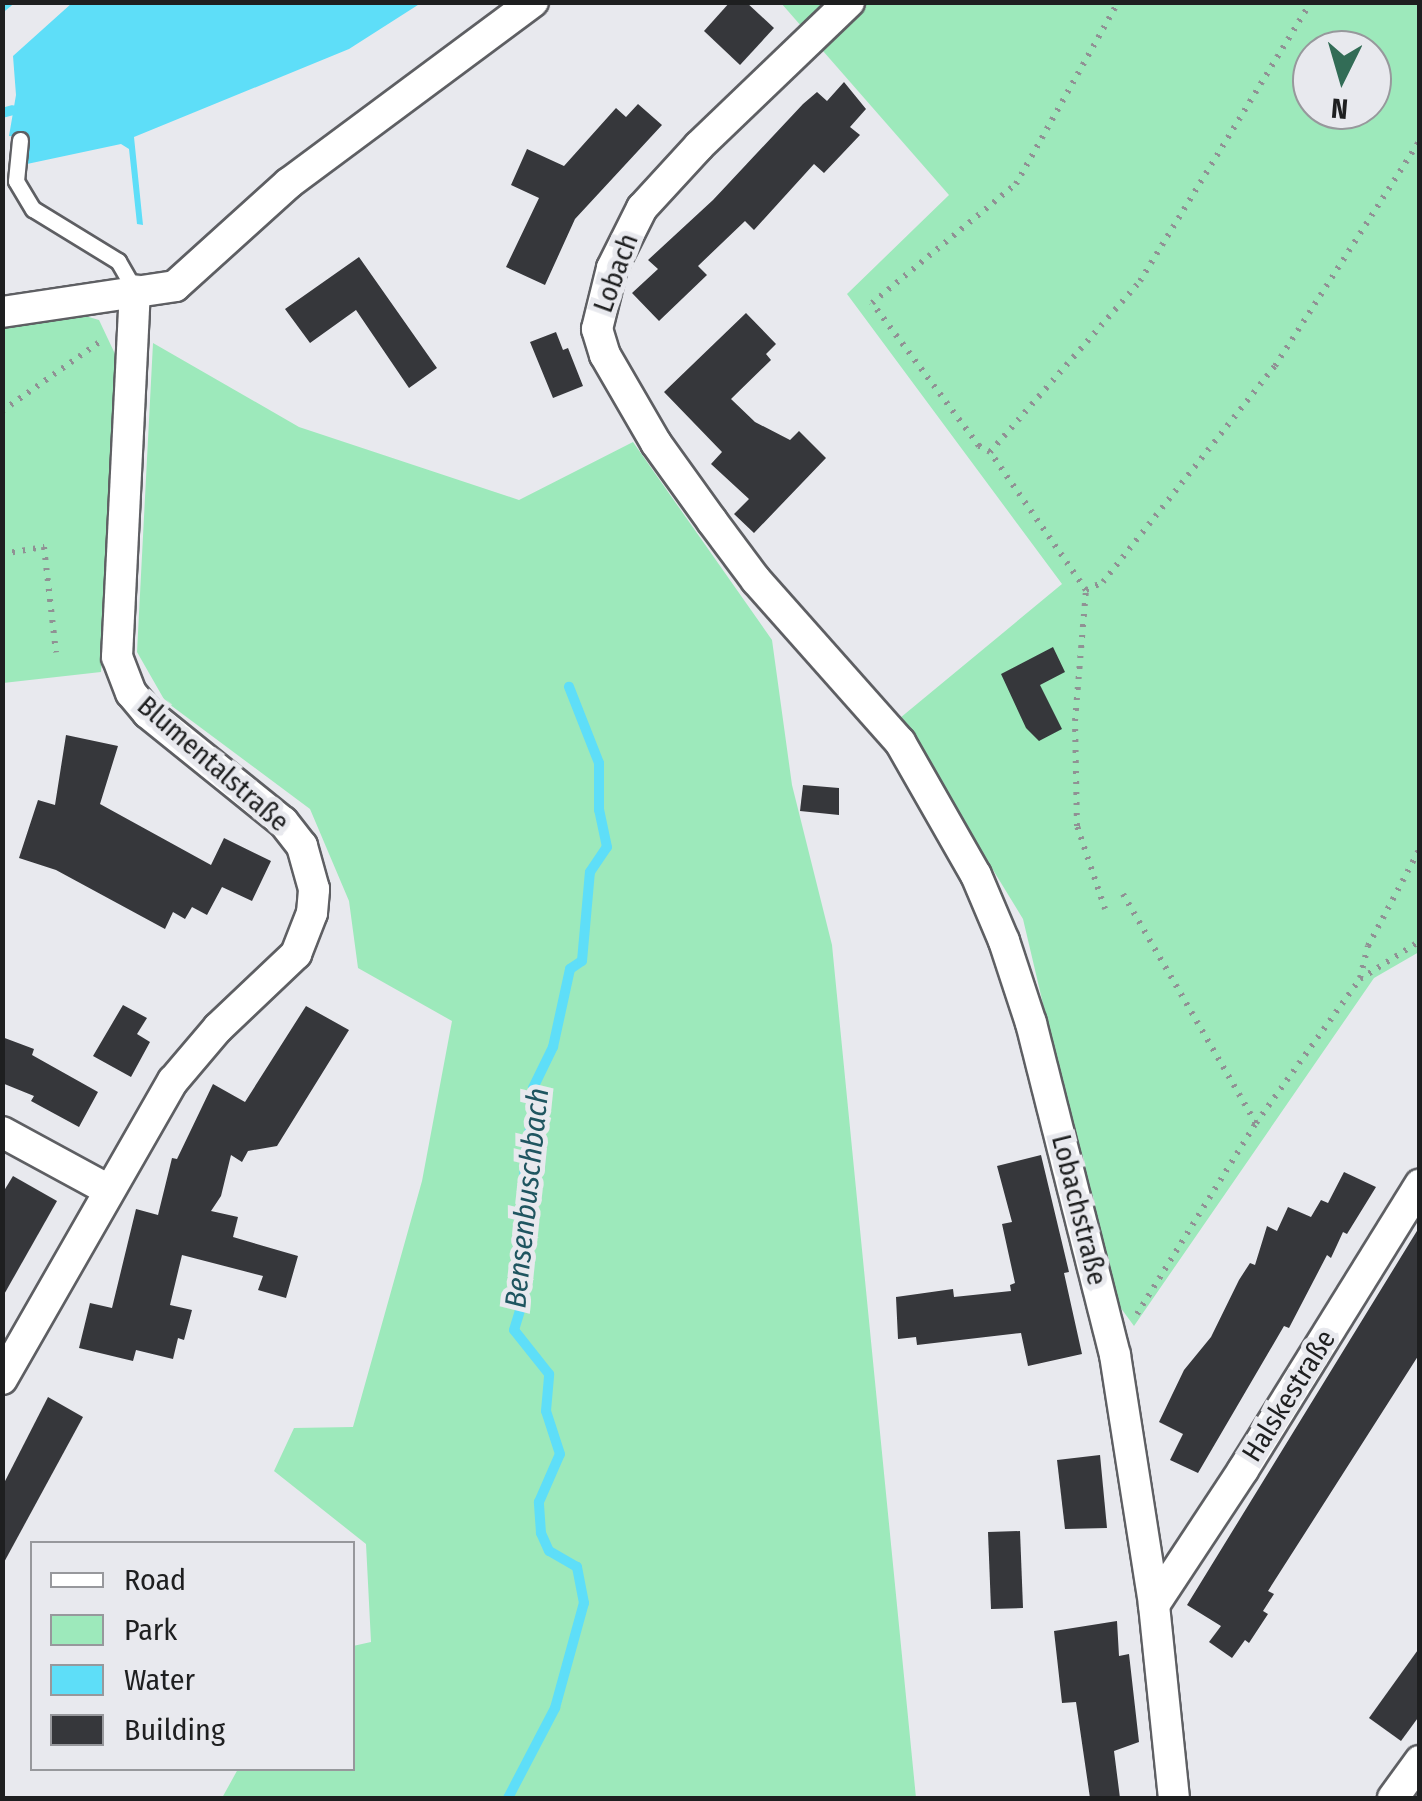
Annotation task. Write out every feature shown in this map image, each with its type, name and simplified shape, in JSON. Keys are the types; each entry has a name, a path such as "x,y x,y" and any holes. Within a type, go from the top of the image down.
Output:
{"street":[{"path":"2,312 135,290 158,292 174,286 214,256 290,183 533,2"},
{"name":"Lobach","path":"838,673 756,580 656,443 606,355 597,329 600,301 612,268 642,208 699,146 849,2"},
{"name":"Blumentalstraße","path":"5,1370 173,1081 218,1028 296,954 307,933 314,889 302,846 283,822 148,714 131,693 117,656 135,290"},
{"name":"Lobachstraße","path":"838,673 900,742 976,874 1032,1023 1115,1355 1154,1604 1174,1798"},
{"path":"2,1132 109,1190"},
{"name":"Halskestraße","path":"1154,1604 1244,1470 1420,1184"},
{"path":"1393,1798 1420,1761"}],"lane":[{"path":"20,140 16,182 33,209 118,261 135,290"}],"path":[{"path":"1104,909 1078,826 1075,721 1086,590 990,452 979,446 872,303 1016,184 1118,2"},
{"path":"990,452 1140,282 1311,2"},
{"path":"1086,590 1103,582 1275,366 1420,140"},
{"path":"2,411 103,339"},
{"path":"2,554 44,547 56,652"},
{"path":"1360,980 1368,946 1420,848"},
{"path":"1124,894 1256,1123"},
{"path":"1115,1355 1164,1266 1256,1123 1360,980 1420,942"}],"green space":[{"path":"781,3 1419,3 1419,952 1374,978 1134,1326 1112,1296 1023,919 900,718 1062,584 847,294 949,195"},
{"path":"82,315 99,320 116,356 101,672 3,683 2,321"},
{"path":"153,343 299,427 519,500 633,442 772,640 792,785 832,945 916,1798 222,1798 237,1771 355,1771 355,1646 371,1642 366,1544 274,1471 294,1428 353,1427 422,1181 452,1021 358,968 349,901 310,809 165,701 137,652"}],"water":[{"path":"72,3 421,3 349,49 134,137 143,225 137,224 129,149 121,144 27,164 29,138 9,136 16,95 13,56"}],"building":[{"path":"730,2 746,2 774,28 740,65 704,31"},
{"path":"844,82 866,109 850,127 860,135 824,173 814,164 754,230 745,221 698,266 707,275 659,321 632,293 658,269 648,260 713,200 803,104 817,92 827,101"},
{"path":"638,104 662,125 575,219 545,285 506,267 539,198 511,185 527,149 564,166 616,108 626,117"},
{"path":"359,257 437,368 409,388 356,310 310,343 285,309"},
{"path":"746,313 776,344 766,354 771,360 731,399 755,422 790,440 799,431 826,458 754,533 734,514 749,499 711,464 722,452 664,392"},
{"path":"556,332 563,350 568,348 583,386 553,398 530,342"},
{"path":"1053,647 1065,672 1040,685 1062,729 1039,741 1026,728 1001,674"},
{"path":"66,735 118,746 100,804 211,865 224,838 271,861 252,901 222,887 207,915 192,907 185,919 173,912 165,929 56,870 19,858 38,800 55,805"},
{"path":"803,785 839,788 839,815 800,811"},
{"path":"123,1005 147,1018 137,1034 150,1042 131,1077 93,1056"},
{"path":"306,1006 349,1030 277,1146 248,1151 242,1162 231,1155 221,1196 211,1211 238,1217 233,1237 298,1256 286,1298 258,1290 263,1276 182,1255 170,1305 192,1310 184,1340 178,1338 173,1359 136,1350 133,1361 79,1348 90,1303 112,1308 136,1209 158,1215 172,1158 177,1159 213,1084 245,1102"},
{"path":"2,1037 34,1049 32,1055 98,1092 79,1127 31,1101 34,1096 2,1083"},
{"path":"1041,1155 1069,1272 1064,1273 1082,1354 1028,1366 1021,1333 917,1345 916,1337 898,1339 896,1297 953,1289 954,1297 1011,1291 1010,1285 1015,1283 1002,1224 1012,1222 997,1166"},
{"path":"1344,1172 1376,1187 1347,1234 1343,1232 1331,1258 1327,1255 1289,1328 1284,1326 1198,1473 1170,1460 1183,1434 1159,1422 1184,1370 1211,1337 1239,1280 1250,1263 1255,1265 1267,1226 1277,1231 1288,1207 1311,1217 1321,1200 1328,1203"},
{"path":"13,1176 57,1201 2,1298 2,1194"},
{"path":"1420,1226 1420,1353 1268,1591 1274,1594 1263,1611 1268,1614 1249,1643 1245,1640 1232,1658 1209,1642 1221,1626 1187,1605"},
{"path":"48,1397 83,1417 2,1566 2,1487"},
{"path":"1100,1455 1107,1528 1065,1529 1057,1460"},
{"path":"1020,1531 1023,1608 991,1609 988,1532"},
{"path":"1117,1621 1119,1656 1129,1654 1139,1742 1114,1751 1120,1798 1090,1798 1076,1702 1062,1703 1054,1631"},
{"path":"1420,1647 1420,1715 1401,1741 1369,1718"}],"waterway":[{"name":"Lobach","path":"2,7 8,2"},
{"path":"2,113 13,110"},
{"name":"Bensenbuschbach","path":"508,1798 555,1708 584,1603 577,1567 549,1551 541,1533 539,1502 560,1454 546,1411 549,1374 514,1330 520,1310 516,1273 527,1143 536,1099 533,1088 553,1047 570,969 582,961 590,872 607,847 599,810 599,763 569,687"}]}
